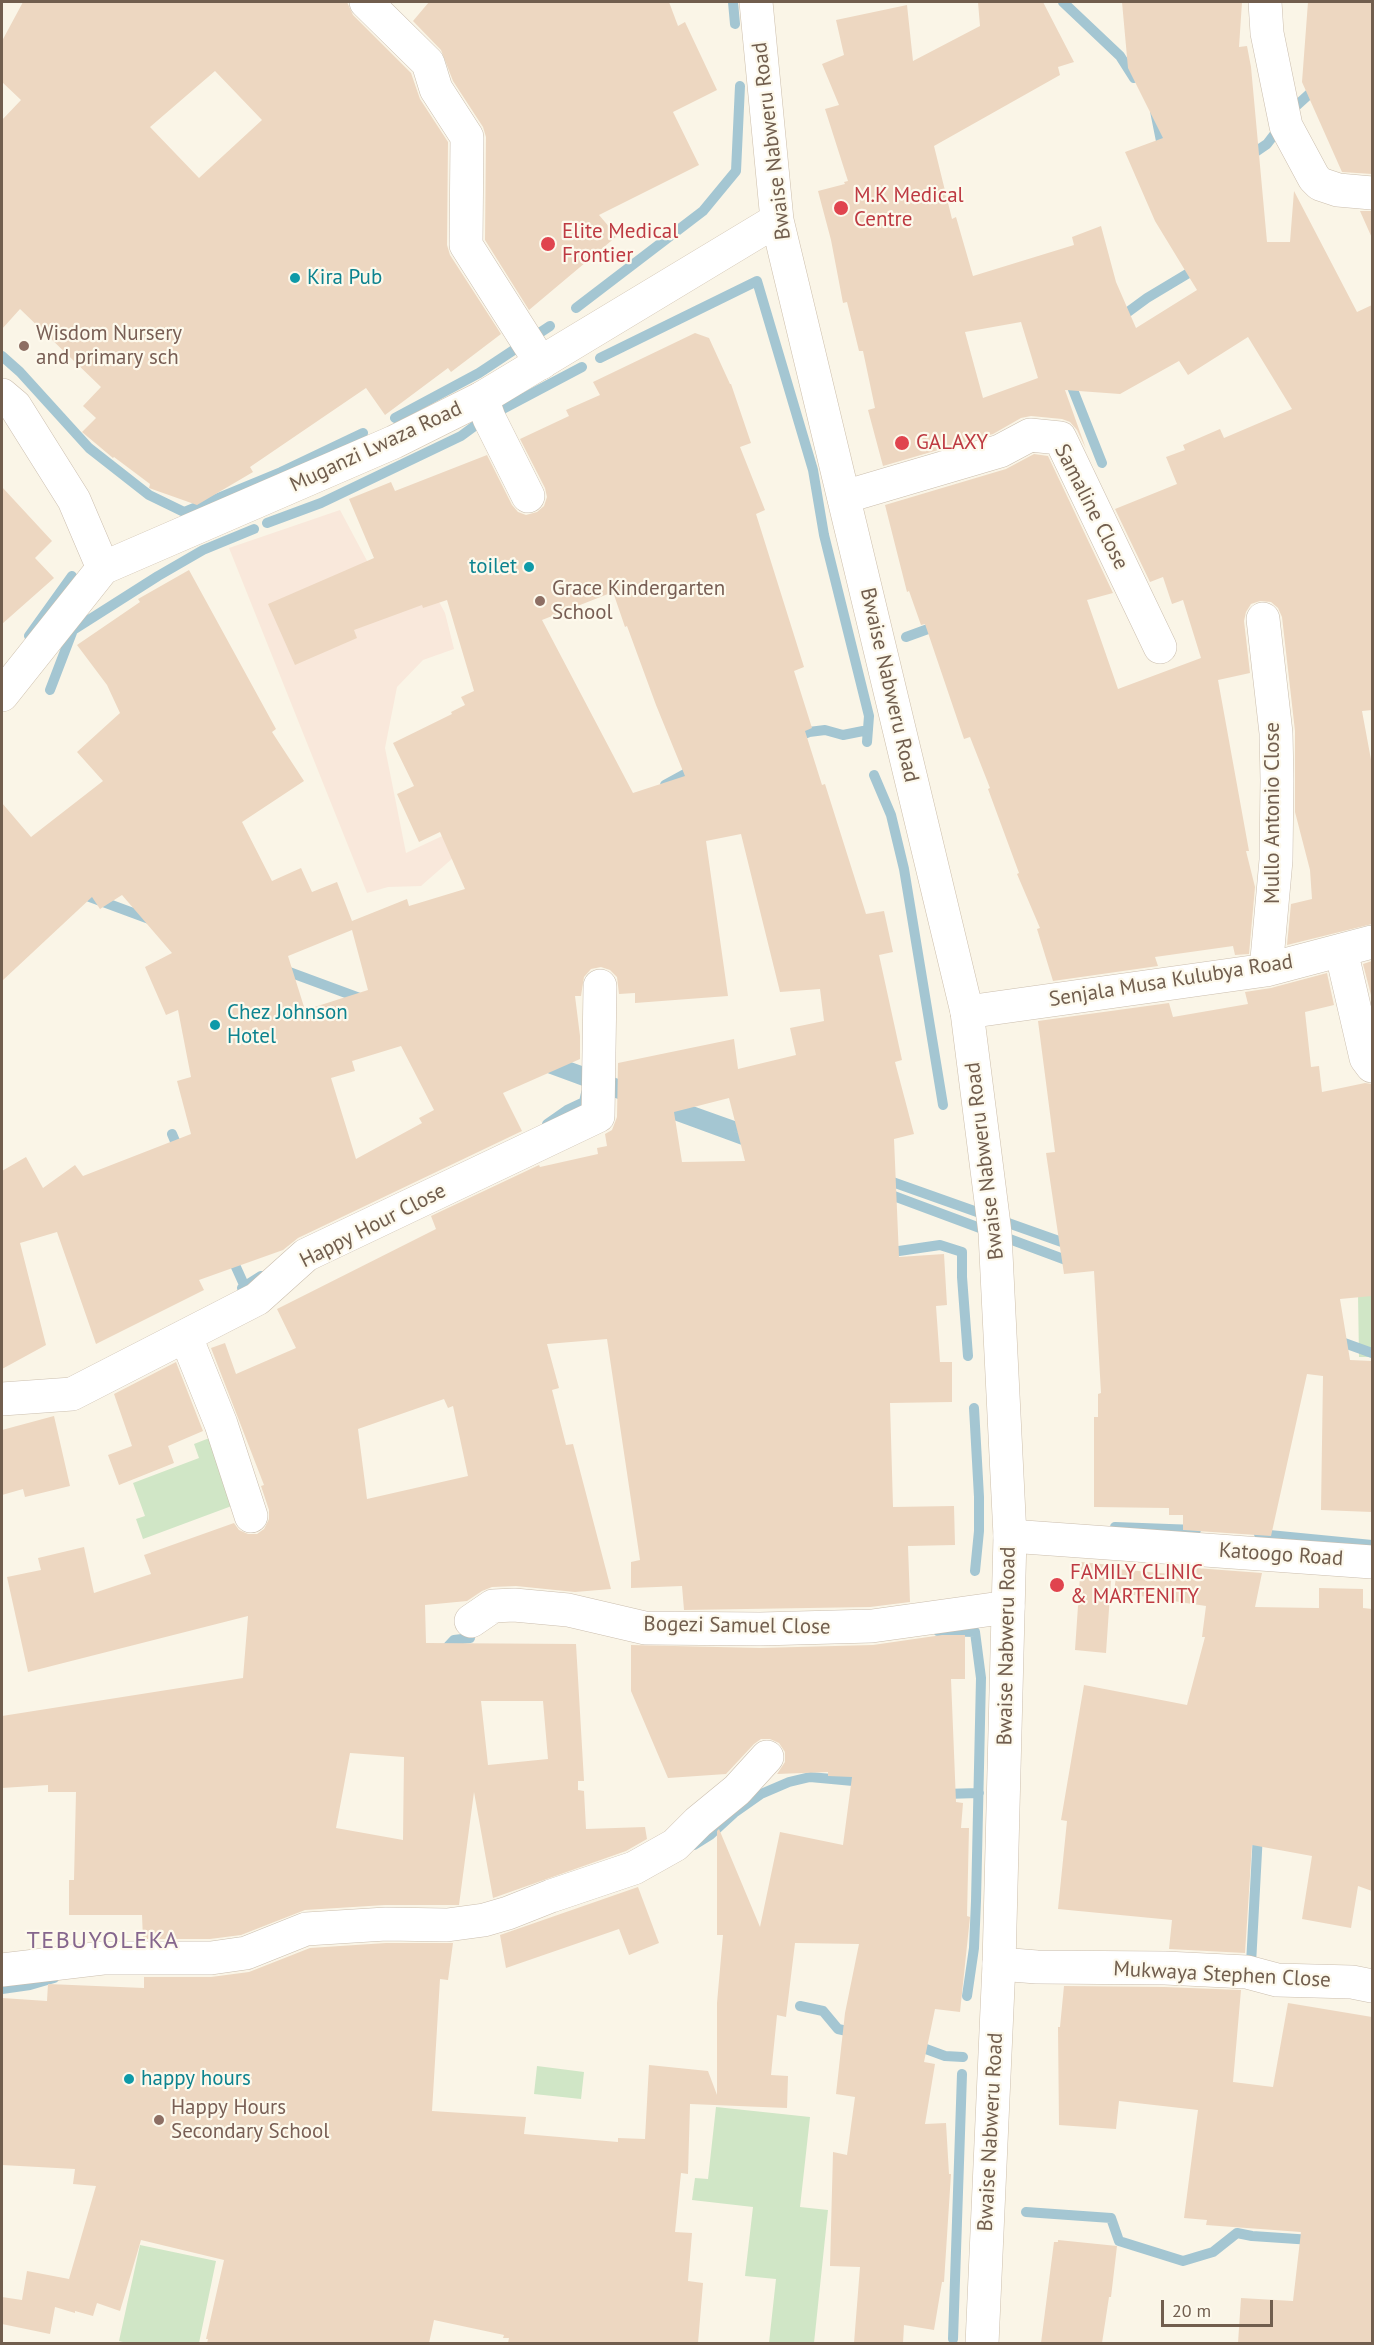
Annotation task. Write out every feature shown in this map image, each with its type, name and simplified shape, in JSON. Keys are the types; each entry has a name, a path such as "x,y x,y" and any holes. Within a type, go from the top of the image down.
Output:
{"street":[{"path":"366,2 428,63 436,89 467,137 466,245 541,363"},
{"name":"Bwaise Nabweru Road","path":"756,2 777,220 967,1012 995,1233 1010,1536 999,1964 982,2343"},
{"path":"1265,2 1267,33 1286,126 1314,178 1320,184 1338,190 1372,193"},
{"name":"Muganzi Lwaza Road","path":"2,695 103,568 394,442 482,398 777,220"},
{"path":"2,396 15,406 74,500 103,568"},
{"path":"482,398 489,418 528,496"},
{"name":"Samaline Close","path":"844,497 1000,451 1030,435 1060,438 1160,646"},
{"name":"Mullo Antonio Close","path":"1263,619 1276,733 1277,780 1276,860 1266,970"},
{"name":"Senjala Musa Kulubya Road","path":"967,1012 1266,970 1372,942"},
{"path":"1341,950 1366,1058 1372,1066"},
{"name":"Happy Hour Close","path":"2,1399 72,1394 257,1299 306,1255 598,1116 600,986"},
{"path":"186,1336 221,1424 251,1516"},
{"name":"Katoogo Road","path":"1010,1536 1372,1562"},
{"name":"Bogezi Samuel Close","path":"471,1621 493,1606 514,1605 568,1610 645,1628 760,1629 872,1626 1008,1607"},
{"path":"2,1970 103,1958 211,1958 246,1953 306,1929 386,1924 447,1925 484,1920 634,1868 675,1845 698,1822 737,1790 768,1757"},
{"name":"Mukwaya Stephen Close","path":"999,1964 1246,1972 1277,1980 1352,1982 1372,1986"}],"shaded area":[{"path":"340,510 382,589 437,598 445,613 454,649 423,660 397,687 385,748 406,853 470,823 462,850 421,886 388,887 367,893 229,548"}],"green space":[{"path":"1358,1295 1372,1295 1372,1357 1359,1357"},
{"path":"212,1437 237,1504 143,1539 136,1519 145,1516 133,1483 199,1458 194,1444"},
{"path":"537,2066 584,2072 581,2099 534,2094"},
{"path":"716,2107 810,2117 800,2207 828,2210 814,2343 769,2343 776,2279 745,2276 753,2207 692,2200 695,2178 708,2179"},
{"path":"140,2245 216,2261 199,2343 131,2344 119,2341"}],"building":[{"path":"23,2 347,2 353,15 411,73 420,99 448,142 447,245 450,255 501,334 451,372 448,368 385,415 366,388 250,467 253,472 197,505 149,488 150,484 113,458 82,432 96,418 83,406 101,387 20,309 2,329 2,120 21,100 2,82 2,41","holes":["215,71 262,120 199,178 150,127"]},
{"path":"429,2 669,2 678,26 685,22 717,90 673,112 699,165 599,215 617,236 529,310 485,240 486,137 483,127 453,81 441,50 413,21"},
{"path":"978,2 1043,2 1074,62 1058,67 1060,75 934,146 952,219 956,217 973,276 1074,245 1072,237 1101,226 1116,282 1136,328 1197,290 1155,221 1125,152 1163,138 1128,68 1122,2 1242,2 1239,47 1247,46 1251,67 1267,242 1290,242 1294,191 1357,312 1372,305 1372,710 1362,711 1372,765 1372,924 1287,945 1291,904 1312,899 1310,870 1295,812 1295,731 1282,617 1278,608 1271,602 1260,601 1251,604 1244,621 1250,673 1218,680 1249,851 1246,851 1255,887 1249,954 1235,955 1233,946 1155,957 1158,966 1053,981 1037,929 1040,928 1017,874 1019,873 988,789 990,788 970,737 964,739 925,624 921,625 909,591 907,592 885,505 1006,469 1034,454 1048,456 1113,593 1087,600 1118,689 1201,658 1183,600 1172,604 1163,577 1150,582 1115,509 1177,484 1166,457 1185,450 1183,445 1220,429 1224,438 1292,409 1248,337 1188,375 1179,361 1120,394 1065,390 1086,449 1077,430 1070,422 1031,416 1021,418 993,434 883,466 868,410 875,408 863,351 859,351 847,302 843,303 831,240 818,191 845,184 844,182 848,181 825,109 839,105 822,64 844,55 836,20 907,5 913,61 980,26","holes":["1021,322 1038,378 983,398 965,332"]},
{"path":"1308,2 1372,2 1372,174 1342,172 1302,82"},
{"path":"1360,211 1372,211 1372,238"},
{"path":"695,333 709,338 731,384 751,443 740,447 765,510 756,514 804,667 794,671 812,728 805,731 822,785 825,784 866,914 884,911 893,952 879,955 902,1060 895,1062 914,1134 894,1139 899,1257 944,1254 947,1305 936,1306 940,1362 952,1362 952,1402 890,1403 893,1507 954,1506 955,1545 908,1546 910,1602 870,1607 684,1610 682,1586 631,1588 631,1562 640,1560 607,1339 547,1344 559,1388 552,1390 566,1445 573,1444 611,1589 575,1592 516,1586 492,1587 467,1601 425,1605 426,1643 576,1644 584,1781 578,1781 578,1790 584,1791 586,1829 645,1827 647,1839 626,1851 493,1898 474,1792 459,1905 385,1905 305,1910 241,1935 210,1939 143,1939 142,1915 69,1915 69,1880 74,1880 76,1792 48,1792 48,1785 2,1788 2,1716 243,1678 248,1616 28,1672 7,1577 41,1570 38,1558 84,1547 94,1593 151,1574 144,1555 234,1523 239,1530 248,1534 257,1534 264,1529 269,1519 269,1510 261,1486 264,1485 211,1348 225,1343 236,1374 296,1348 277,1309 436,1229 431,1216 539,1165 540,1167 598,1154 597,1148 607,1146 605,1134 612,1130 617,1117 618,1063 734,1039 738,1069 796,1055 790,1028 824,1021 820,989 780,992 741,834 706,841 728,996 635,1003 635,993 619,994 617,977 610,970 601,967 591,969 584,977 581,996 575,996 580,1036 580,1059 503,1093 522,1131 298,1238 283,1250 199,1280 204,1290 96,1344 57,1232 20,1243 46,1345 2,1369 2,1171 26,1157 43,1188 75,1165 83,1176 191,1134 177,1081 191,1077 178,1010 166,1015 145,967 172,953 122,895 100,909 92,897 2,981 2,803 31,837 103,781 77,752 120,713 107,685 77,645 140,602 138,599 189,570 276,729 272,732 304,781 242,822 272,881 301,868 312,892 337,882 352,921 407,899 409,906 465,889 440,832 419,842 397,794 414,786 393,743 452,714 451,712 465,705 461,697 474,691 447,600 423,608 422,605 354,630 357,638 295,665 268,604 374,558 349,499 391,482 395,491 487,455 512,505 518,512 526,515 537,512 544,506 547,497 545,488 520,439 569,416 566,410 600,395 593,382","holes":["613,592 685,776 633,793 542,620","352,930 368,990 305,1010 288,956","401,1046 434,1110 419,1118 422,1123 356,1159 331,1078 355,1071 352,1061","729,1098 745,1161 682,1162 674,1112","444,1399 448,1408 453,1406 468,1476 367,1499 358,1429","481,1701 543,1701 548,1759 488,1765","350,1753 404,1757 403,1840 336,1828"]},
{"path":"2,487 52,541 35,558 54,578 2,624"},
{"path":"1372,961 1372,995 1371,995 1363,964"},
{"path":"1327,973 1334,1005 1305,1012 1311,1067 1319,1066 1322,1092 1365,1083 1372,1084 1372,1296 1340,1299 1350,1360 1372,1361 1372,1512 1321,1510 1323,1376 1307,1374 1271,1536 1183,1530 1183,1515 1169,1515 1169,1508 1094,1507 1094,1417 1098,1417 1098,1394 1101,1393 1094,1271 1064,1274 1046,1153 1055,1152 1038,1021 1169,1003 1173,1017 1248,1004 1245,992 1271,988"},
{"path":"176,1362 203,1431 168,1446 174,1463 119,1485 108,1455 132,1446 114,1394"},
{"path":"54,1416 70,1486 25,1497 23,1489 2,1495 2,1430"},
{"path":"1081,1562 1112,1565 1106,1653 1075,1650"},
{"path":"1182,1567 1262,1573 1255,1607 1319,1608 1319,1588 1363,1589 1363,1608 1372,1609 1372,1891 1358,1886 1351,1928 1302,1919 1312,1856 1252,1845 1245,1953 1169,1949 1172,1920 1058,1909 1067,1821 1061,1820 1084,1685 1187,1705 1205,1637 1202,1637 1206,1606 1114,1592 1117,1569 1182,1575"},
{"path":"942,1635 965,1635 965,1679 951,1679 956,1802 963,1803 961,1828 969,1828 967,1916 970,1917 960,2012 935,2009 924,2062 935,2064 925,2124 946,2123 949,2174 951,2174 944,2282 942,2282 934,2330 904,2325 903,2343 854,2343 860,2267 830,2266 833,2152 847,2155 855,2097 836,2094 845,2013 859,1944 795,1943 786,2017 777,2015 771,2075 788,2076 787,2108 690,2104 688,2174 681,2173 675,2232 692,2233 688,2281 703,2283 698,2343 508,2343 509,2338 503,2338 504,2335 434,2320 429,2343 207,2343 224,2260 141,2240 120,2311 97,2303 93,2316 55,2307 50,2334 2,2324 2,2297 22,2300 27,2271 69,2279 96,2186 73,2184 75,2169 2,2165 2,1998 47,2001 48,1984 144,1988 144,1977 211,1977 249,1972 310,1948 386,1943 453,1943 448,1980 440,1979 432,2111 526,2117 524,2134 618,2142 618,2138 645,2139 649,2065 708,2071 717,2095 717,2003 723,1935 717,1935 717,1831 719,1829 760,1927 780,1832 843,1845 852,1777 828,1776 828,1772 777,1774 785,1762 785,1752 779,1743 770,1739 761,1739 726,1774 668,1778 631,1691 631,1645 760,1648 873,1645"},
{"path":"638,1887 659,1943 629,1955 619,1929 506,1968 500,1935"},
{"path":"1064,1986 1241,1990 1233,2082 1273,2087 1288,2003 1372,2017 1372,2343 1238,2343 1241,2298 1293,2301 1301,2232 1206,2225 1207,2220 1184,2218 1198,2110 1119,2101 1116,2129 1059,2125 1058,2027 1060,2027"},
{"path":"1058,2240 1117,2246 1111,2297 1109,2297 1102,2343 1041,2343 1054,2242"}],"waterway":[{"path":"733,2 735,24"},
{"path":"1063,2 1120,56 1134,78"},
{"path":"576,308 703,211 736,171 740,86"},
{"path":"1295,107 1317,87"},
{"path":"1155,111 1163,151"},
{"path":"1248,157 1267,144 1280,127"},
{"path":"1117,320 1147,298 1197,268"},
{"path":"600,358 757,281 813,470 824,535 869,716 867,742"},
{"path":"395,418 479,373 550,326"},
{"path":"2,356 20,372 89,448 149,495 184,512 281,472 363,433"},
{"path":"497,412 582,367"},
{"path":"1068,377 1102,463"},
{"path":"267,523 321,503 461,436 476,425"},
{"path":"50,690 73,630 203,550 254,529"},
{"path":"29,636 72,576"},
{"path":"906,637 939,625"},
{"path":"794,738 809,732 825,730 843,735 868,730"},
{"path":"665,785 696,768"},
{"path":"874,775 891,815 904,869 943,1105"},
{"path":"79,893 152,920"},
{"path":"281,969 365,1000"},
{"path":"553,1061 629,1088"},
{"path":"543,1066 630,1098"},
{"path":"547,1124 567,1110 584,1102 586,1093"},
{"path":"675,1105 748,1131"},
{"path":"661,1110 751,1143"},
{"path":"172,1134 180,1153"},
{"path":"884,1179 1073,1246"},
{"path":"883,1192 1074,1263"},
{"path":"885,1250 899,1251 940,1245 962,1252 968,1356"},
{"path":"231,1256 245,1287"},
{"path":"242,1288 261,1276"},
{"path":"1336,1340 1372,1353"},
{"path":"974,1408 979,1497 979,1531 975,1571"},
{"path":"1115,1527 1196,1530"},
{"path":"1259,1534 1372,1545"},
{"path":"442,1653 454,1640 470,1638 469,1625"},
{"path":"938,1631 975,1632 981,1678 974,1948 967,1996"},
{"path":"694,1845 761,1794 789,1782 810,1777 864,1782"},
{"path":"944,1794 979,1793"},
{"path":"1256,1967 1251,1964 1258,1833"},
{"path":"2,1989 30,1985 54,1978"},
{"path":"800,2006 823,2011 838,2029 856,2033"},
{"path":"915,2045 945,2056 963,2057"},
{"path":"953,2339 962,2074"},
{"path":"1026,2212 1111,2218 1119,2241 1183,2261 1213,2252 1237,2233 1312,2240"}],"place":[{"name":"M.K Medical Centre","path":"841,208"},
{"name":"Elite Medical Frontier","path":"548,244"},
{"name":"Kira Pub","path":"295,278"},
{"name":"Wisdom Nursery and primary sch","path":"24,346"},
{"name":"GALAXY","path":"902,443"},
{"name":"toilet","path":"529,567"},
{"name":"Grace Kindergarten School","path":"540,601"},
{"name":"Chez Johnson Hotel","path":"215,1025"},
{"name":"FAMILY CLINIC & MARTENITY","path":"1057,1585"},
{"name":"happy hours","path":"129,2079"},
{"name":"Happy Hours Secondary School","path":"159,2120"}],"district":[{"name":"TEBUYOLEKA","path":"103,1941"}]}
